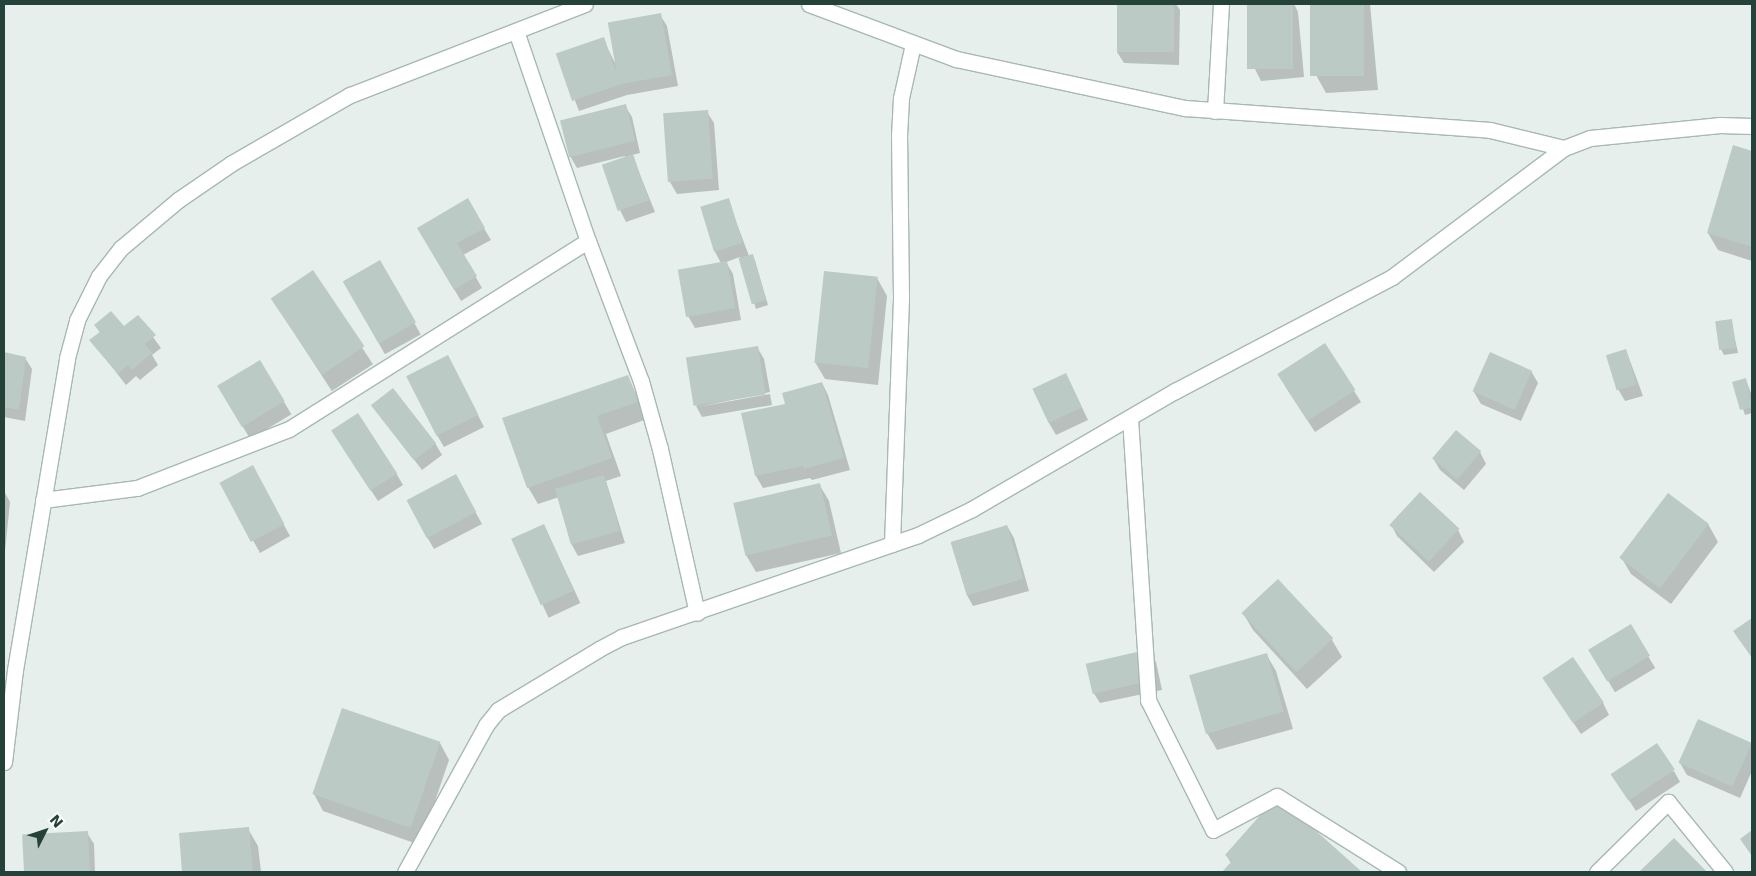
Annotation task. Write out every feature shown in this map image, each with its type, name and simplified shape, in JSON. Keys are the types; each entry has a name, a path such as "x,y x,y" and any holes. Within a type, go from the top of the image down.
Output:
{"street":[{"path":"4,762 15,670 67,358 77,320 98,276 121,248 178,200 232,163 350,95 585,4"},
{"path":"809,4 956,59 1184,108 1490,130 1564,148"},
{"path":"1215,111 1221,4"},
{"path":"516,31 588,241 641,381 660,449 697,613"},
{"path":"892,544 902,297 899,136 901,98 913,44"},
{"path":"404,872 486,725 498,710 513,698 622,637 697,613 892,544 972,509 1130,418 1392,278 1564,148 1590,138 1720,125 1752,126"},
{"path":"43,500 137,488 289,429 588,241"},
{"path":"1130,418 1148,700 1213,830 1277,796 1398,872"},
{"path":"1597,872 1668,802 1725,872"}],"building":[{"path":"1117,4 1174,4 1174,52 1117,52"},
{"path":"1247,4 1293,4 1293,69 1247,69"},
{"path":"1310,4 1364,4 1364,76 1310,76"},
{"path":"661,13 672,75 619,84 608,22"},
{"path":"604,37 620,84 572,101 556,54"},
{"path":"626,104 635,141 569,157 560,120"},
{"path":"708,110 713,179 668,182 663,113"},
{"path":"1733,145 1752,151 1752,247 1707,233"},
{"path":"633,154 649,200 618,211 602,165"},
{"path":"468,198 485,228 457,243 477,276 454,290 417,228"},
{"path":"729,198 743,243 714,252 700,207"},
{"path":"753,254 766,300 752,304 739,258"},
{"path":"380,260 416,322 379,344 343,282"},
{"path":"727,261 735,308 686,317 678,270"},
{"path":"313,270 364,346 322,375 271,299"},
{"path":"824,271 878,277 868,368 814,362"},
{"path":"111,311 124,326 138,315 156,335 145,344 152,353 132,370 128,365 118,374 89,340 100,332 94,325"},
{"path":"1732,319 1736,348 1719,350 1715,321"},
{"path":"1325,343 1355,390 1308,421 1277,374"},
{"path":"758,346 766,394 694,406 686,357"},
{"path":"1626,349 1637,384 1617,391 1606,355"},
{"path":"4,352 26,357 19,410 4,407"},
{"path":"1490,352 1532,371 1515,410 1473,391"},
{"path":"448,355 478,415 437,436 406,376"},
{"path":"260,360 285,401 242,427 217,386"},
{"path":"1066,373 1082,407 1049,423 1032,389"},
{"path":"628,375 638,402 597,416 612,458 527,488 502,418"},
{"path":"1746,378 1752,407 1740,410 1732,382"},
{"path":"822,382 844,458 804,469 803,466 755,476 741,413 785,404 782,393"},
{"path":"393,388 436,443 414,460 371,405"},
{"path":"358,413 397,473 370,491 331,430"},
{"path":"1456,430 1481,451 1457,480 1432,458"},
{"path":"253,465 284,524 251,542 219,483"},
{"path":"456,474 476,512 427,538 407,500"},
{"path":"604,475 620,531 571,545 555,489"},
{"path":"820,483 832,536 745,556 733,503"},
{"path":"1420,492 1459,529 1429,562 1389,525"},
{"path":"1668,493 1709,524 1660,588 1619,558"},
{"path":"544,524 574,591 541,605 511,539"},
{"path":"1007,525 1023,579 967,596 951,542"},
{"path":"1278,579 1333,638 1297,672 1241,613"},
{"path":"1752,618 1752,658 1733,631"},
{"path":"1631,624 1650,656 1607,681 1588,650"},
{"path":"1150,649 1157,679 1093,694 1086,664"},
{"path":"1267,653 1284,712 1206,734 1189,675"},
{"path":"1573,657 1604,703 1573,723 1542,678"},
{"path":"342,708 440,742 411,828 312,794"},
{"path":"1698,719 1752,743 1732,787 1678,763"},
{"path":"1657,743 1675,770 1628,801 1611,774"},
{"path":"1277,796 1362,872 1222,872 1232,861 1225,855"},
{"path":"249,827 253,872 182,872 179,833"},
{"path":"1752,830 1752,855 1740,839"},
{"path":"88,831 90,872 24,872 22,834"},
{"path":"1674,838 1707,872 1640,871"}]}
